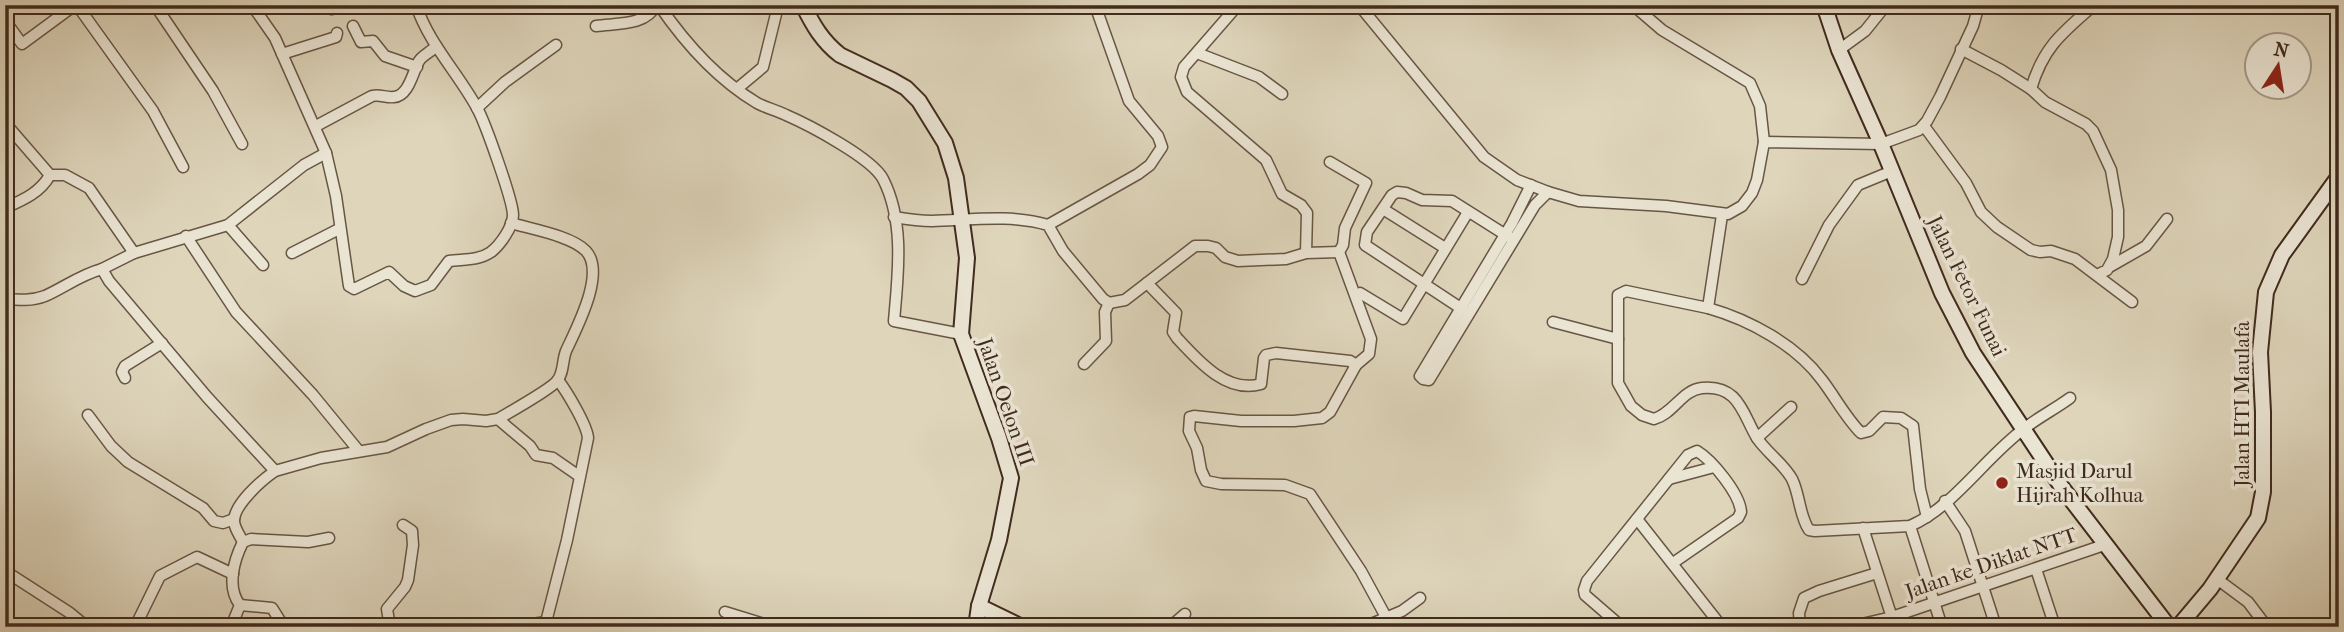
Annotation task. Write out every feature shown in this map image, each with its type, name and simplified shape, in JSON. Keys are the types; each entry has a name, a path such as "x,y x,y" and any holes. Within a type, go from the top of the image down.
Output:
{"street":[{"path":"6,22 22,44 76,5 153,111 183,167"},
{"path":"155,5 213,91 242,144"},
{"path":"252,5 268,25 326,153 336,196 350,288 356,288 389,272 404,286 415,291 431,285 449,261 475,259 489,253 498,246 513,215 477,108 436,46 416,5"},
{"path":"332,9 347,5"},
{"path":"596,26 641,21 650,16 658,5 700,56 726,81 756,102 796,119 849,149 876,169 889,194 894,217 899,263 894,321 961,334"},
{"path":"738,88 763,67 777,10 781,5"},
{"name":"Jalan Oelon III","path":"803,5 818,33 831,48 906,88 919,101 949,153 962,218 967,268 961,334 1011,478 999,540 979,606 976,627"},
{"path":"894,217 932,221 962,218 1048,225 1150,165 1162,147 1158,136 1129,101 1095,5"},
{"path":"1238,5 1182,73 1182,83 1201,104 1266,160 1282,194 1304,208 1307,213 1306,253"},
{"path":"1359,5 1484,157 1505,173 1548,192 1578,201 1666,206 1723,215 1736,211 1752,193 1764,142 1760,106 1750,83 1669,35 1633,5"},
{"name":"Jalan Fetor Funai","path":"1824,5 1839,50 1954,318 1989,379 2063,489 2169,627"},
{"path":"1839,50 1865,31 1886,5"},
{"path":"1764,142 1881,144 1924,126 1973,26 1979,5"},
{"path":"2031,89 2055,39 2094,5"},
{"path":"353,26 360,42 373,41 385,56 417,67"},
{"path":"282,54 336,37 337,33"},
{"path":"316,126 372,96 381,94 397,97 412,79 419,60 436,46"},
{"path":"477,108 505,82 556,46"},
{"path":"1961,49 2090,127 2108,163 2116,189 2118,237 2110,266"},
{"path":"1197,53 1259,77 1282,94"},
{"path":"5,123 50,176"},
{"path":"1924,126 1942,154 1959,172 1981,212 1997,227 2031,250 2065,254 2132,302"},
{"path":"5,299 29,300 44,296 69,281 134,253 228,225 304,165 326,153"},
{"path":"1330,162 1366,183 1345,228 1343,245 1339,252 1371,339 1369,354 1356,365 1330,412 1322,418 1241,421 1194,416 1190,417 1188,427 1197,448 1201,470 1208,482 1285,485 1310,494 1361,571 1386,617"},
{"path":"1802,279 1829,225 1858,185 1892,171"},
{"path":"5,208 32,196 50,176 65,175 89,188 134,253"},
{"name":"Jalan HTI Maulafa","path":"2178,627 2217,579 2256,523 2261,505 2261,327 2269,282 2282,255 2339,176"},
{"path":"1531,185 1525,200 1505,235 1466,311 1429,380 1423,380 1420,376 1466,311 1515,241 1535,205 1548,192"},
{"path":"1466,311 1365,245 1367,232 1383,209 1397,192 1422,200 1452,201 1515,241"},
{"path":"1383,209 1445,248"},
{"path":"1360,293 1403,319 1468,212"},
{"path":"1708,308 1723,215"},
{"path":"2097,275 2146,246 2168,219"},
{"path":"243,542 234,519 235,512 249,494 275,471 358,450 387,447 451,420 498,419 558,380 590,291 594,271 592,262 588,253 575,244 511,223"},
{"path":"228,225 263,265"},
{"path":"1048,225 1063,251 1109,303 1125,300 1195,246 1216,248 1225,257 1238,261 1286,259 1306,253 1339,252"},
{"path":"292,253 339,229"},
{"path":"186,236 236,312 313,395 358,450"},
{"path":"102,268 118,294 275,471"},
{"path":"1147,283 1176,313 1173,332 1177,338 1223,380 1242,385 1259,385 1262,381 1264,358 1276,353 1350,361 1356,365"},
{"path":"1927,517 1920,489 1914,430 1910,422 1901,418 1884,417 1869,431 1861,433 1822,380 1794,351 1731,314 1626,291 1620,292 1618,383 1631,406 1642,415 1654,419 1691,391 1706,388 1731,395 1739,402 1757,438 1791,477 1809,530 1910,526 1927,517 2024,428 2070,398"},
{"path":"1084,364 1106,341 1105,312 1109,303"},
{"path":"1553,322 1618,339"},
{"path":"125,378 122,372 125,366 162,343"},
{"path":"513,627 546,624 585,455 587,429 558,380"},
{"path":"1757,438 1791,407"},
{"path":"88,415 128,462 203,508 214,521 223,523 234,519"},
{"path":"498,419 530,446 536,455 553,458 579,477"},
{"path":"1622,627 1589,598 1584,590 1589,576 1692,452 1702,454 1739,501 1741,512 1738,518 1674,564"},
{"path":"1668,479 1714,467"},
{"path":"1945,501 1965,531 1996,627"},
{"path":"1637,519 1722,627"},
{"path":"390,627 387,609 405,587 413,545 412,531 402,525"},
{"path":"1910,526 1942,627"},
{"path":"1863,528 1893,622"},
{"path":"240,605 235,597 233,574 237,554 243,542 251,539 308,542 329,538"},
{"name":"Jalan ke Diklat NTT","path":"1849,627 1893,622 1934,603 2105,545"},
{"path":"135,627 156,582 167,571 197,557 233,574"},
{"path":"2036,569 2055,627"},
{"path":"5,571 87,627"},
{"path":"1800,627 1799,612 1804,598 1877,573"},
{"path":"2217,579 2248,602 2267,627"},
{"path":"1364,627 1402,611 1420,598"},
{"path":"231,627 240,605"},
{"path":"240,605 272,608 284,627"},
{"path":"979,606 1022,627"},
{"path":"724,612 774,627"},
{"path":"1170,627 1185,614"},
{"path":"2320,627 2334,623 2339,625"}],"place":[{"name":"Masjid Darul Hijrah Kolhua","path":"2002,483"}]}
